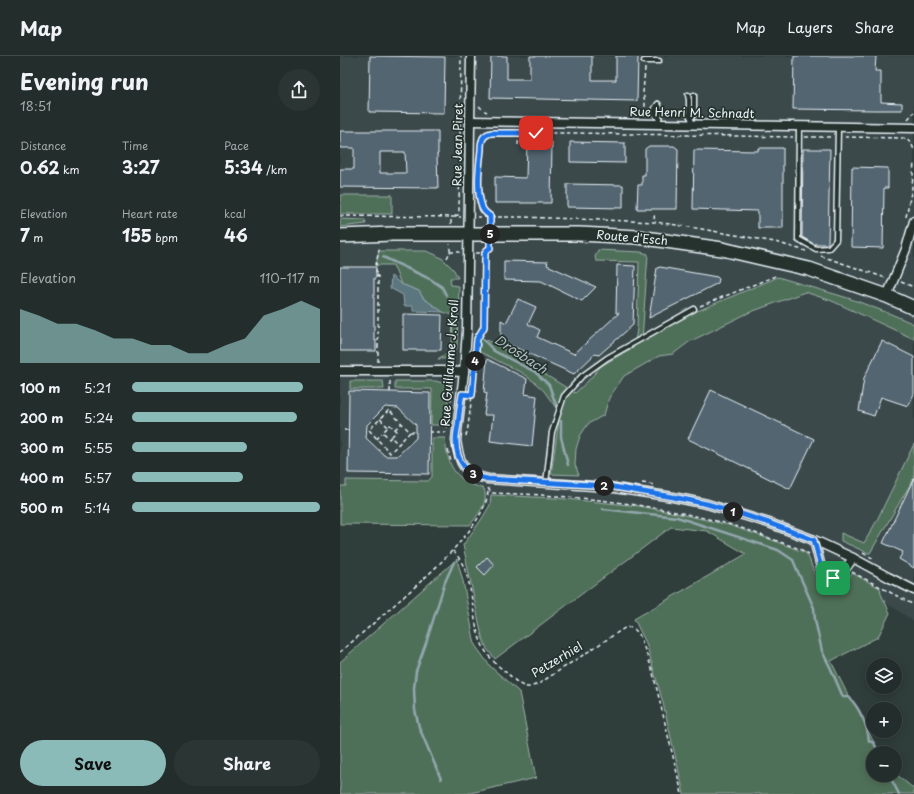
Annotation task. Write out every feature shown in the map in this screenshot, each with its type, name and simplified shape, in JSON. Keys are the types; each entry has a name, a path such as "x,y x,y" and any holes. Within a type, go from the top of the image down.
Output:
{"main road":[{"name":"Route d'Esch","path":"340,236 392,234 579,234 638,237 715,248 809,269 887,296 914,308"}],"street":[{"name":"Rue Jean Piret","path":"468,234 471,56"},
{"name":"Rue Henri M. Schnadt","path":"470,121 692,121 799,127 914,128"},
{"path":"887,296 906,249 914,221"},
{"name":"Rue Guillaume J. Kroll","path":"468,234 467,331 462,394 456,440 460,461 472,474 481,478 487,484 546,482 608,486 707,504 769,523 814,540 853,558 914,590"},
{"path":"340,371 464,372"},
{"path":"814,540 822,571 828,577 838,577 853,558"}],"lane":[{"path":"643,62 659,61"},
{"path":"688,95 689,115 692,121"},
{"path":"692,121 694,114 694,95"},
{"path":"799,127 798,239 816,249 829,248 836,240 838,127"},
{"path":"546,482 552,432 564,396 582,376 607,358 694,309"}],"path":[{"path":"451,217 458,215 459,212 461,56"},
{"path":"643,62 645,69 643,93 645,115"},
{"path":"518,145 519,133"},
{"path":"452,393 472,395 477,339 484,327 485,253 490,248 490,216 482,209 480,202 479,158 481,141 487,134 574,133 903,138 912,144 914,150"},
{"path":"906,219 912,188 914,162"},
{"path":"654,215 654,222"},
{"path":"340,216 469,217"},
{"path":"378,362 378,276 376,276 376,265 379,249"},
{"path":"447,258 450,252"},
{"path":"694,309 778,275"},
{"path":"883,277 887,276"},
{"path":"443,371 443,380 451,386 452,393 446,432"},
{"path":"390,380 390,392"},
{"path":"410,432 390,409 368,430 390,453 410,432 416,432"},
{"path":"380,419 388,427"},
{"path":"392,437 397,431 395,429 402,423"},
{"path":"377,439 390,425 395,429"},
{"path":"344,430 349,430"},
{"path":"383,432 390,439 392,437 398,444"},
{"path":"430,432 446,432 448,434"},
{"path":"448,448 454,467"},
{"path":"340,652 417,585 453,551 475,524 486,505 488,493 487,484"},
{"path":"487,484 491,493 585,499 639,505 676,512 748,531 804,551 811,557"},
{"name":"Petzerhiel","path":"453,551 463,564 469,583 478,632 482,645 490,658 521,686 529,687 540,683 626,627 633,628 639,634 652,669 682,794"},
{"path":"851,573 852,572 914,605"}],"shaded area":[{"path":"340,56 914,56 914,622 893,607 824,585 709,524 500,505 340,505"}],"green space":[{"path":"340,195 392,195 392,214 340,214"},
{"path":"340,219 365,220 366,224 340,227"},
{"path":"598,250 641,252 648,254 642,340 695,312 778,277 851,299 914,324 914,339 832,301 805,292 748,313 689,342 673,354 659,356 624,376 609,398 604,415 588,424 580,436 576,449 575,465 579,475 551,474 559,420 556,408 544,391 533,381 522,373 478,351 479,337 494,343 575,393 601,366 634,347 637,329 639,262 596,261 595,257"},
{"path":"379,251 426,251 443,259 454,270 458,278 450,278 451,285 459,286 457,347 452,356 445,359 438,359 452,349 453,315 443,312 423,298 419,291 401,284 393,265 376,265"},
{"path":"350,381 383,381 384,389 350,389"},
{"path":"395,381 436,381 445,384 449,394 444,425 431,425 432,389 395,389"},
{"path":"432,438 445,438 448,458 454,470 463,479 484,489 484,503 470,525 340,524 340,486 346,486 346,480 428,481 432,477"},
{"path":"914,444 914,478 870,553 841,541 841,533 864,543 876,522"},
{"path":"491,495 555,498 639,506 675,513 729,525 806,553 815,574 819,579 826,583 833,585 840,584 847,580 852,573 880,588 881,594 890,613 878,637 831,661 866,726 866,738 872,738 876,746 866,746 866,782 902,782 902,779 914,789 914,794 684,794 663,703 646,643 634,619 746,554 707,531 671,527 495,659 487,649 482,637 463,545 490,505"},
{"path":"457,559 463,581 475,645 490,666 519,692 536,778 466,794 340,794 340,662"}],"water":[{"path":"391,276 401,284 419,291 423,298 443,312 413,311 413,306 404,306 403,295 390,288"}],"building":[{"path":"370,56 445,57 444,113 369,112"},
{"path":"491,56 507,56 507,79 530,79 530,56 592,56 592,80 616,80 616,56 638,56 637,101 490,98"},
{"path":"794,56 876,56 875,71 881,71 881,102 902,103 902,110 793,109"},
{"path":"340,131 438,131 438,188 340,187 340,169 354,169 354,148 340,148","holes":["380,152 405,152 406,173 380,173"]},
{"path":"527,142 552,142 551,203 495,203 495,177 526,178"},
{"path":"570,142 625,143 625,163 570,162"},
{"path":"649,146 674,146 678,149 677,209 637,209 638,185 642,185 642,175 645,175 645,149"},
{"path":"758,148 783,148 783,228 758,228 758,211 693,209 694,150 758,151"},
{"path":"803,149 830,149 828,244 814,244 802,237"},
{"path":"852,167 888,168 888,188 884,188 883,248 851,247"},
{"path":"567,184 623,185 623,208 567,207"},
{"path":"504,261 548,262 547,265 596,287 582,301 541,281 504,280"},
{"path":"617,265 635,266 633,325 599,355 595,354 574,374 501,341 501,320 506,323 518,299 536,307 528,324 540,330 537,337 574,354 619,313 616,313"},
{"path":"340,267 376,267 376,278 374,278 374,340 376,340 376,351 340,351"},
{"path":"660,267 717,277 719,279 718,283 649,318 657,268"},
{"path":"403,314 442,315 441,350 403,350"},
{"path":"882,341 914,357 914,394 908,406 881,397 874,416 859,411 864,378"},
{"path":"487,359 527,379 525,394 537,396 532,446 490,441 493,415 484,415 487,393 484,392"},
{"path":"711,390 814,439 790,489 688,439"},
{"path":"349,391 430,393 429,474 348,473","holes":["385,407 398,408 416,425 416,438 397,456 385,456 366,438 367,425"]},
{"path":"914,478 914,568 899,559 903,552 883,543"},
{"path":"487,557 494,565 485,575 477,567"}],"waterway":[{"name":"Drosbach","path":"383,257 430,279 442,287 446,295"},
{"name":"Drosbach","path":"483,339 494,351 535,372 549,385 557,408"},
{"name":"Drosbach","path":"561,421 561,437 568,465"},
{"name":"Drosbach","path":"603,509 677,517 778,550 793,560 814,608 815,620 822,651 843,697 849,697 860,712 865,723 869,741 874,743 876,746"},
{"path":"441,779 419,727 415,710 414,688 416,671 445,582 454,562"},
{"name":"Drosbach","path":"893,782 899,794"}],"route":[{"path":"536,133 495,132 487,134 481,141 481,152 479,158 480,202 482,209 490,216 490,248 485,253 484,327 477,339 472,395 462,394 456,440 460,461 472,474 481,478 608,486 707,504 769,523 814,540 822,571 828,577 833,578"}]}
